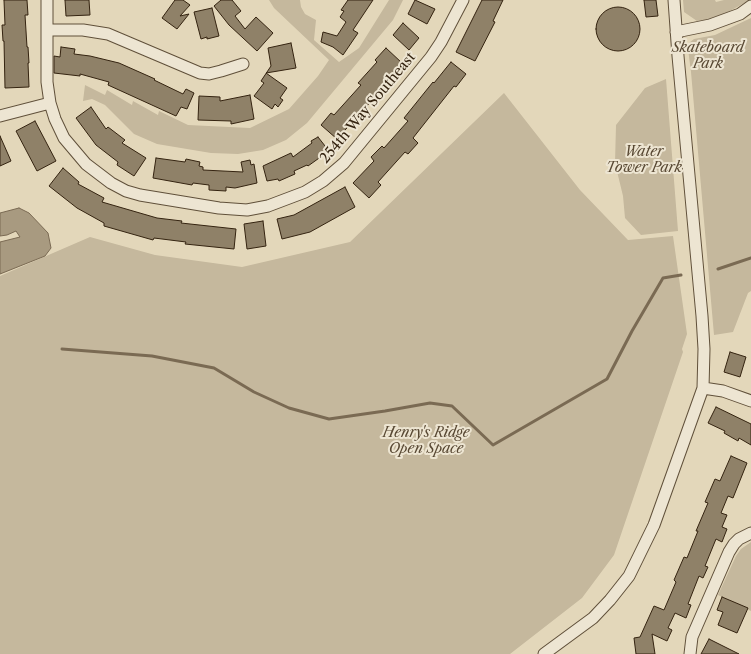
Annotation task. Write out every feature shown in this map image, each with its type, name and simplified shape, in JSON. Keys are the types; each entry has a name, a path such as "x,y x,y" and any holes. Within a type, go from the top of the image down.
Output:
{"street":[{"name":"254th Way Southeast","path":"47,0 47,82 50,103 55,119 64,138 86,164 98,175 126,191 140,195 220,208 247,210 268,206 305,192 323,181 344,163 431,57 441,42 463,0"},
{"path":"544,654 592,618 610,600 628,576 654,525 703,388 704,349 702,316 674,0"},
{"path":"676,32 710,25 740,14 751,6"},
{"path":"47,30 83,30 108,34 200,73 210,74 243,64"},
{"path":"0,116 50,103"},
{"path":"703,388 723,391 751,401"},
{"path":"690,654 692,637 729,552 739,539 751,533"}],"green space":[{"path":"269,0 300,0 301,7 305,14 316,20 314,40 339,62 359,48 389,0 403,0 393,20 307,123 286,140 263,150 238,154 211,153 157,144 134,134 105,105 92,99 83,101 85,85 105,95 107,90 132,105 133,101 158,115 159,111 188,125 250,128 289,109 318,76 329,60 274,8"},
{"path":"683,0 715,0 716,2 724,0 750,0 726,13 697,21 684,12"},
{"name":"Skateboard Park","path":"751,18 751,291 748,293 733,332 714,335 688,49 689,43 694,39 715,35"},
{"name":"Water Tower Park","path":"666,79 678,231 641,235 625,218 623,196 615,163 616,125 645,88"},
{"name":"Henry's Ridge Open Space","path":"504,93 580,190 628,240 673,236 687,334 682,349 683,352 614,555 582,598 510,654 0,654 0,276 90,237 155,255 242,267 350,242"},
{"path":"751,542 751,611 718,595 736,556 741,549"}],"shaded area":[{"path":"19,208 29,213 48,233 51,248 45,256 0,274 0,242 20,237 16,231 0,236 0,213"}],"building":[{"path":"4,0 27,0 28,15 25,15 29,63 29,87 5,88 4,41 2,25 5,25"},
{"path":"65,0 89,0 90,15 66,16"},
{"path":"175,0 183,0 190,5 180,16 189,14 177,29 162,18"},
{"path":"221,0 232,0 241,11 235,16 245,29 256,17 273,33 257,51 229,25 214,6"},
{"path":"348,0 373,0 353,30 358,33 343,55 333,47 321,42 323,32 337,36 346,22 340,17 344,11 341,10"},
{"path":"415,0 435,9 427,24 408,14"},
{"path":"482,0 503,0 493,21 495,22 475,61 456,52"},
{"path":"644,0 656,0 658,16 646,17"},
{"path":"614,7 622,7 634,13 640,25 640,33 634,45 622,51 614,51 602,45 596,33 596,25 602,13"},
{"path":"212,8 219,36 201,39 194,12"},
{"path":"403,23 419,38 409,50 393,35"},
{"path":"291,43 296,68 266,73 271,66 268,48"},
{"path":"61,47 75,49 74,54 119,63 155,79 154,80 183,94 186,89 194,93 187,109 181,107 176,116 108,85 109,82 80,74 80,76 54,73 54,56 60,57"},
{"path":"386,48 402,63 383,84 385,85 366,107 368,109 358,121 355,119 337,139 321,125 331,113 334,115 361,85 358,83 377,62 375,60"},
{"path":"451,62 466,74 456,87 454,86 413,138 418,143 408,154 405,152 378,182 381,185 369,198 353,183 374,161 371,157 382,146 384,148 408,121 404,118"},
{"path":"266,73 287,88 280,98 283,100 278,107 275,104 272,109 254,96 264,83 261,81"},
{"path":"250,95 254,119 231,124 231,121 198,120 199,96 220,97 220,101"},
{"path":"91,107 106,129 108,127 125,140 122,143 146,158 134,176 117,165 118,162 96,145 76,118"},
{"path":"35,121 56,161 37,171 16,131"},
{"path":"0,136 11,161 0,166"},
{"path":"318,137 329,151 308,166 307,165 294,171 295,174 279,181 278,179 267,181 263,166 291,153 293,157 312,143 311,141"},
{"path":"156,158 185,162 186,159 200,162 199,166 203,167 203,170 243,172 241,162 250,160 251,165 254,164 257,183 235,188 226,187 226,191 209,190 209,185 193,183 192,185 153,178"},
{"path":"63,168 79,182 78,184 104,198 102,202 157,218 182,221 181,223 236,229 234,249 185,244 186,242 154,238 153,240 104,226 104,223 77,208 49,186"},
{"path":"345,187 355,207 310,232 282,239 277,219 294,215"},
{"path":"263,221 266,246 247,249 244,224"},
{"path":"730,352 746,357 740,377 724,372"},
{"path":"716,407 751,424 751,445 739,438 738,441 724,433 725,431 708,423"},
{"path":"731,456 747,463 733,498 728,496 721,513 727,515 722,527 727,529 722,542 716,539 705,566 708,567 703,578 699,576 688,604 691,605 686,618 675,613 668,628 672,630 667,641 652,634 655,654 636,654 634,638 640,637 654,606 664,610 676,582 674,580 684,557 687,558 698,531 696,531 708,503 705,502 715,479 720,481"},
{"path":"722,597 748,608 737,633 718,625 723,612 717,610"},
{"path":"709,639 739,654 701,654"}],"waterway":[{"path":"718,269 751,258"},
{"path":"62,349 152,356 214,368 254,392 289,408 329,419 430,403 452,406 493,445 607,379 632,331 663,278 681,275"}]}
